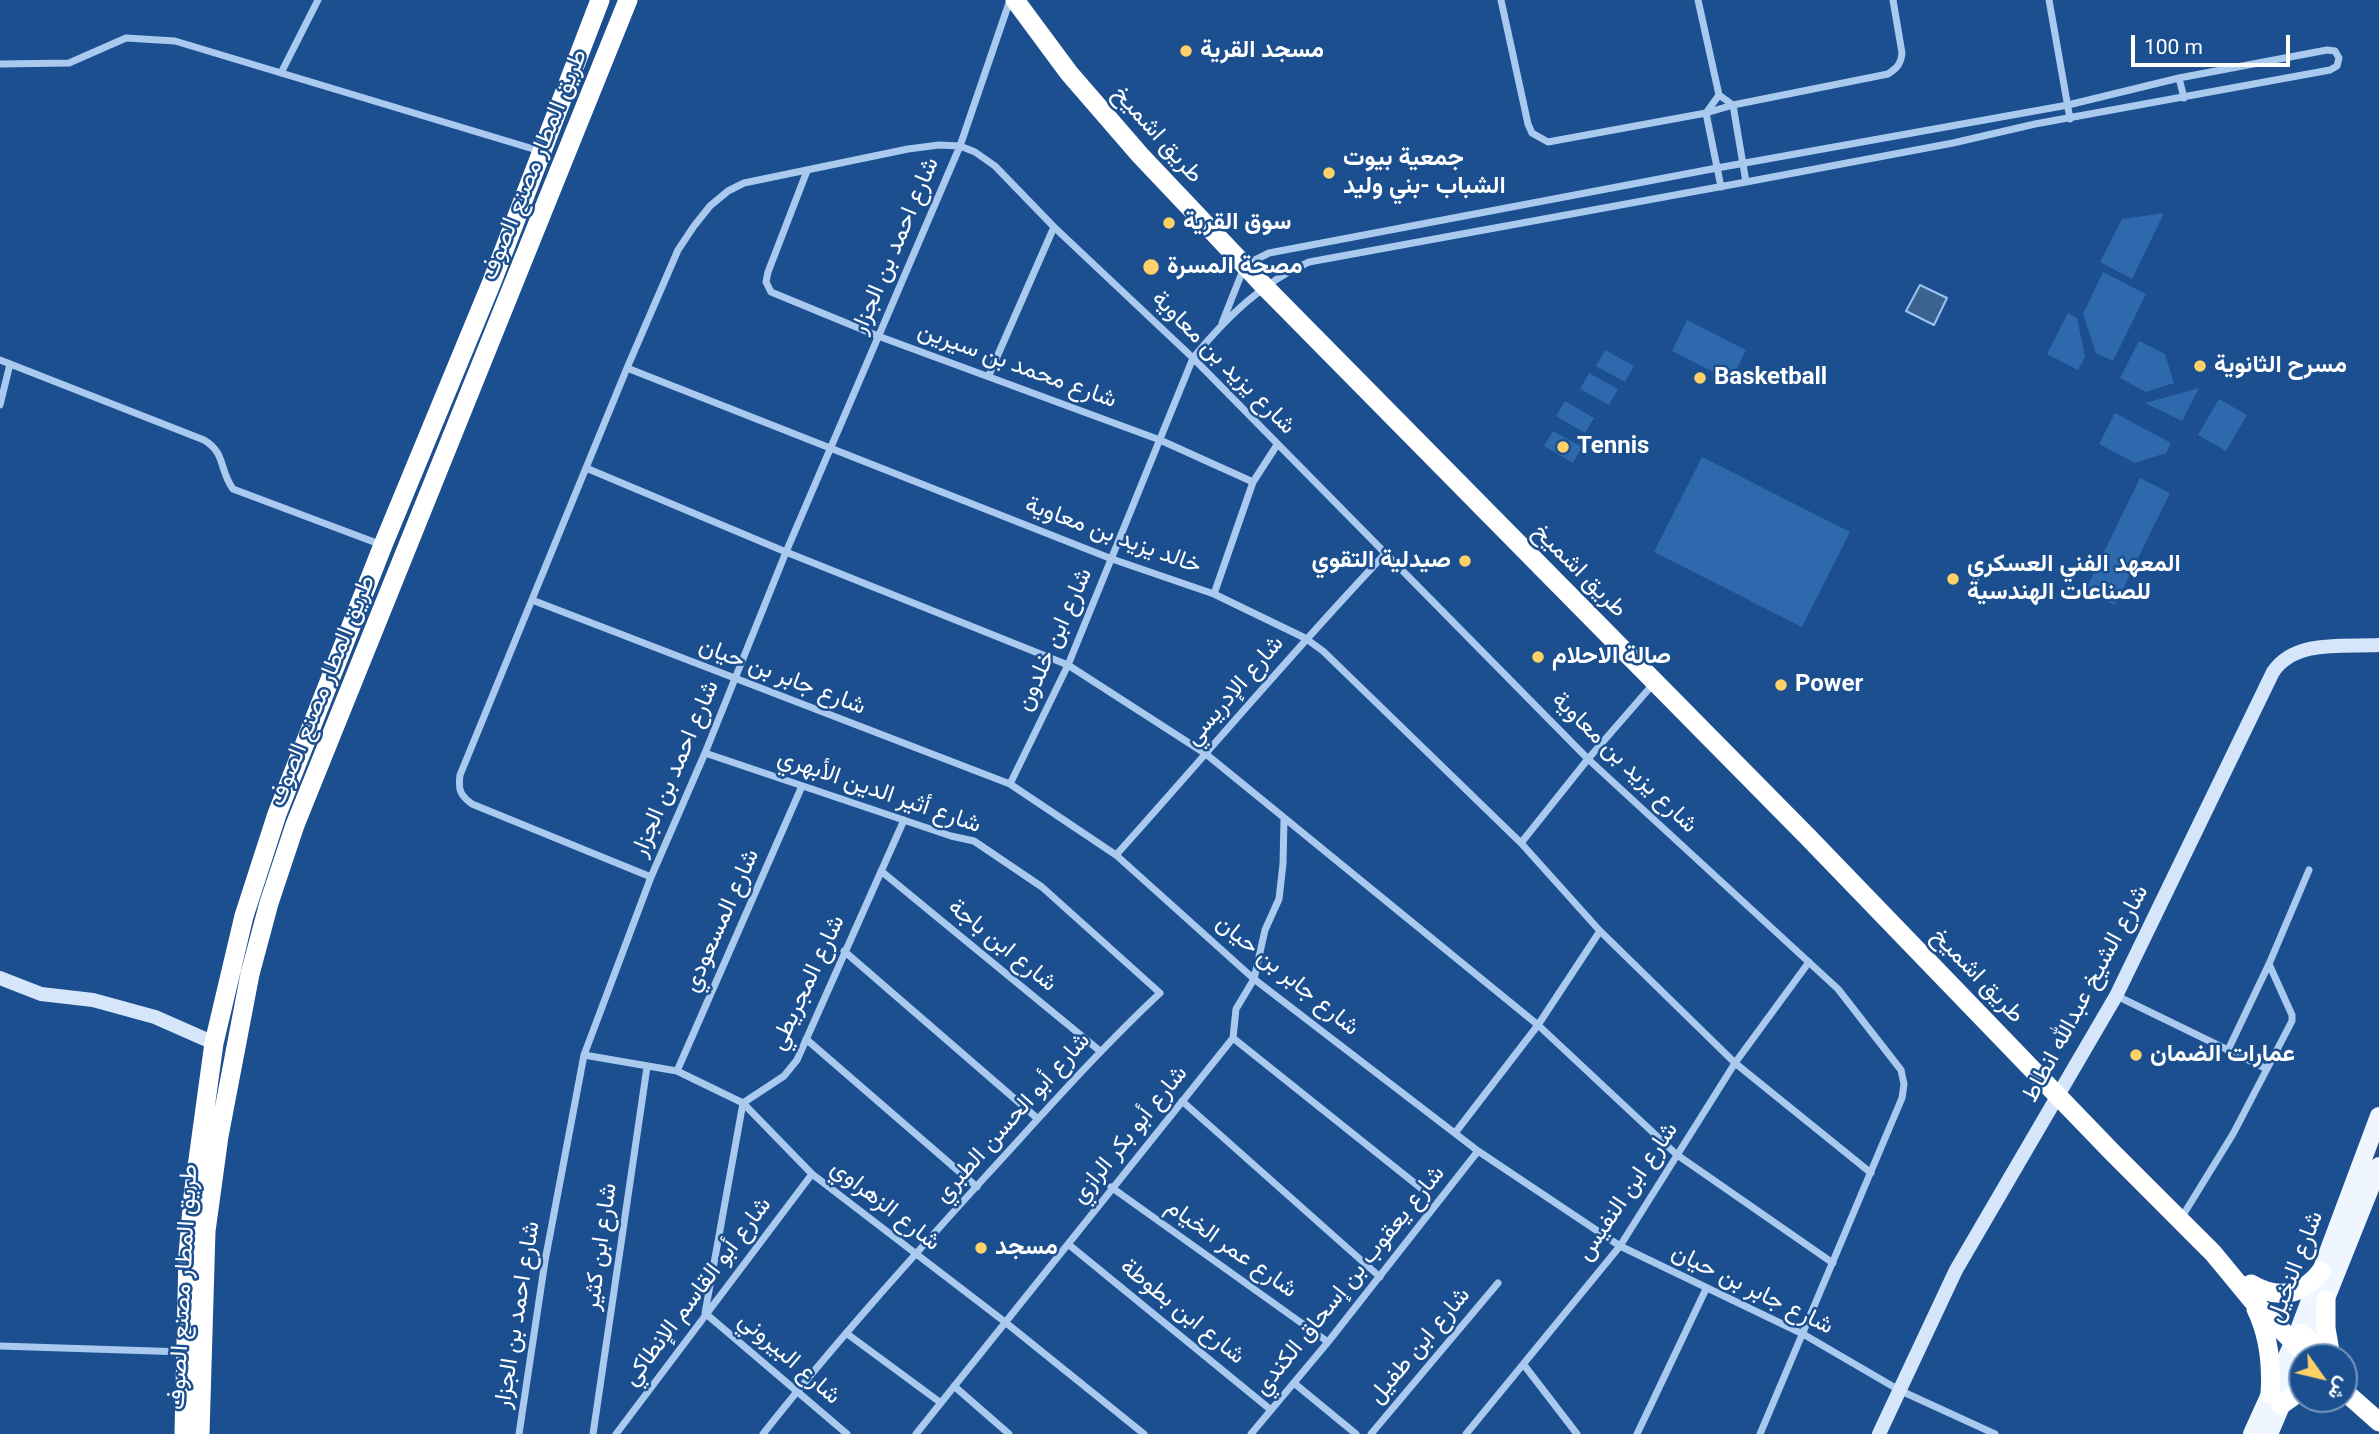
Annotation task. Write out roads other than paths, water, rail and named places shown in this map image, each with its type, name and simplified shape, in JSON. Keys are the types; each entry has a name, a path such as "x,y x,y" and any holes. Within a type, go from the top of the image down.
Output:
{"highway":[{"name":"طريق المطار مصنع الصوف","path":"184,1434 190,1225 214,1043 234,951 265,848 600,0"},
{"name":"طريق المطار مصنع الصوف","path":"200,1434 206,1230 219,1136 250,974 269,903 295,825 628,0"},
{"name":"طريق اشميخ","path":"1012,0 1069,73 1140,155 1266,288 2251,1292"},
{"path":"463,352 484,359"},
{"path":"2251,1292 2289,1294 2302,1290 2313,1282 2321,1271"},
{"path":"2251,1292 2298,1343"},
{"path":"2251,1292 2266,1335 2275,1400 2288,1395"},
{"path":"2326,1300 2329,1343"},
{"path":"2358,1403 2379,1422"}],"main road":[{"name":"شارع الشيخ عبدالله انطاط","path":"1879,1434 1956,1270 2116,996 2278,665 2291,654 2308,649 2379,645"},
{"path":"0,978 41,994 93,1000 155,1017 214,1043"},
{"name":"شارع النخيل","path":"2304,1343 2321,1271 2379,1116"},
{"name":"شارع النخيل","path":"2305,1343 2326,1300 2379,1166"},
{"name":"شارع النخيل","path":"2252,1434 2288,1376"},
{"name":"شارع النخيل","path":"2269,1434 2275,1400"}],"street":[{"path":"281,74 318,0"},
{"name":"شارع احمد بن الجزار","path":"519,1434 545,1261 584,1055 651,877 705,753 786,552 960,146 1012,0"},
{"path":"1501,0 1528,124 1532,133 1548,142 1706,113 1733,105 1888,74 1897,69 1902,61 1893,0"},
{"path":"1698,0 1719,95 1733,105 1746,182"},
{"path":"2049,0 2070,119"},
{"path":"0,64 61,65 77,61 99,48 126,38 191,44 281,74 541,151"},
{"path":"2327,50 2335,51 2339,58 2337,66 2330,70 2035,124 1954,143 1721,187 1309,262 1283,275 1222,323 1245,265 1269,253 1742,163 2068,105 2179,78 2327,50"},
{"path":"2179,78 2184,97"},
{"path":"1719,95 1706,113 1721,187"},
{"path":"651,877 472,804 459,792 460,775 627,368 678,250 710,206 727,191 744,183 908,149 939,145 960,146"},
{"name":"شارع يزيد بن معاوية","path":"960,146 975,152 995,166 1054,227 1193,358 1588,759 1838,989 1901,1070 1904,1084 1902,1098 1760,1434"},
{"name":"شارع محمد بن سيرين","path":"807,171 768,272 767,288 779,296 878,336 1160,440 1253,482"},
{"path":"989,375 1054,227"},
{"name":"شارع ابن خلدون","path":"1010,784 1068,665 1193,358 1222,323"},
{"path":"0,360 204,440 213,445 220,456 226,480 233,489 383,545"},
{"path":"0,405 10,364"},
{"name":"خالد يزيد بن معاوية","path":"627,368 1112,559 1214,594 1305,638 1323,651 1521,843 1600,931 1735,1063 1871,1172"},
{"path":"1214,594 1253,482 1277,445"},
{"path":"586,468 1068,665 1206,754 1538,1025 1676,1154 1833,1263"},
{"name":"شارع الإدريسي","path":"1116,855 1305,638 1385,554"},
{"name":"شارع جابر بن حيان","path":"532,600 1010,784 1116,855 1254,979 1478,1151 1620,1246 1803,1334 1899,1390 1995,1434"},
{"path":"1521,843 1654,682"},
{"name":"شارع أثير الدين الأبهري","path":"705,753 951,836 975,841 1042,887 1160,993"},
{"name":"شارع المسعودي","path":"677,1070 802,786"},
{"name":"شارع المجريطي","path":"743,1103 785,1076 797,1060 904,820"},
{"name":"شارع أبو بكر الرازي","path":"916,1434 1111,1187 1233,1038 1236,1009 1254,979 1265,930 1279,899 1284,820"},
{"path":"2228,1050 2309,870"},
{"name":"شارع ابن باجة","path":"881,871 1100,1051"},
{"path":"1455,1133 1538,1025 1600,931"},
{"path":"844,951 1038,1119"},
{"name":"شارع ابن النفيس","path":"1466,1434 1620,1246 1735,1063 1809,962"},
{"path":"2179,1220 2233,1134 2292,1018 2269,964"},
{"name":"شارع أبو الحسن الطبري","path":"763,1434 797,1390 976,1186 1100,1051 1160,993"},
{"path":"2116,996 2267,1069"},
{"path":"1233,1038 1427,1193"},
{"path":"806,1040 976,1186"},
{"name":"شارع الزهراوي","path":"584,1055 677,1070 743,1103 812,1174 1005,1322 1144,1434"},
{"name":"شارع ابن كثير","path":"593,1434 647,1066"},
{"path":"1182,1101 1380,1277"},
{"path":"705,1313 743,1103"},
{"name":"شارع يعقوب بن إسحاق الكندي","path":"1251,1434 1328,1342 1478,1151"},
{"name":"شارع أبو القاسم الإنطاكي","path":"615,1434 812,1174"},
{"name":"شارع عمر الخيام","path":"1111,1187 1328,1342"},
{"name":"شارع ابن بطوطة","path":"1068,1244 1271,1410"},
{"name":"شارع ابن طفيل","path":"1371,1434 1498,1283"},
{"path":"1637,1434 1706,1289"},
{"name":"شارع البيروني","path":"705,1313 847,1434"},
{"path":"846,1333 941,1403"},
{"path":"0,1346 186,1352"},
{"path":"1524,1365 1577,1434"},
{"path":"1294,1383 1356,1434"},
{"path":"954,1387 1009,1434"}],"place":[{"name":"مسجد القرية","path":"1186,51"},
{"name":"جمعية بيوت الشباب -بني وليد","path":"1329,173"},
{"name":"سوق القرية","path":"1169,223"},
{"name":"مصحة المسرة","path":"1151,267"},
{"name":"مسرح الثانوية","path":"2200,366"},
{"name":"Basketball","path":"1700,378"},
{"name":"Tennis","path":"1563,447"},
{"name":"صيدلية التقوي","path":"1465,561"},
{"name":"المعهد الفني العسكري للصناعات الهندسية","path":"1953,579"},
{"name":"صالة الاحلام","path":"1538,657"},
{"name":"Power","path":"1781,685"},
{"name":"عمارات الضمان","path":"2136,1055"},
{"name":"مسجد","path":"981,1248"}]}
